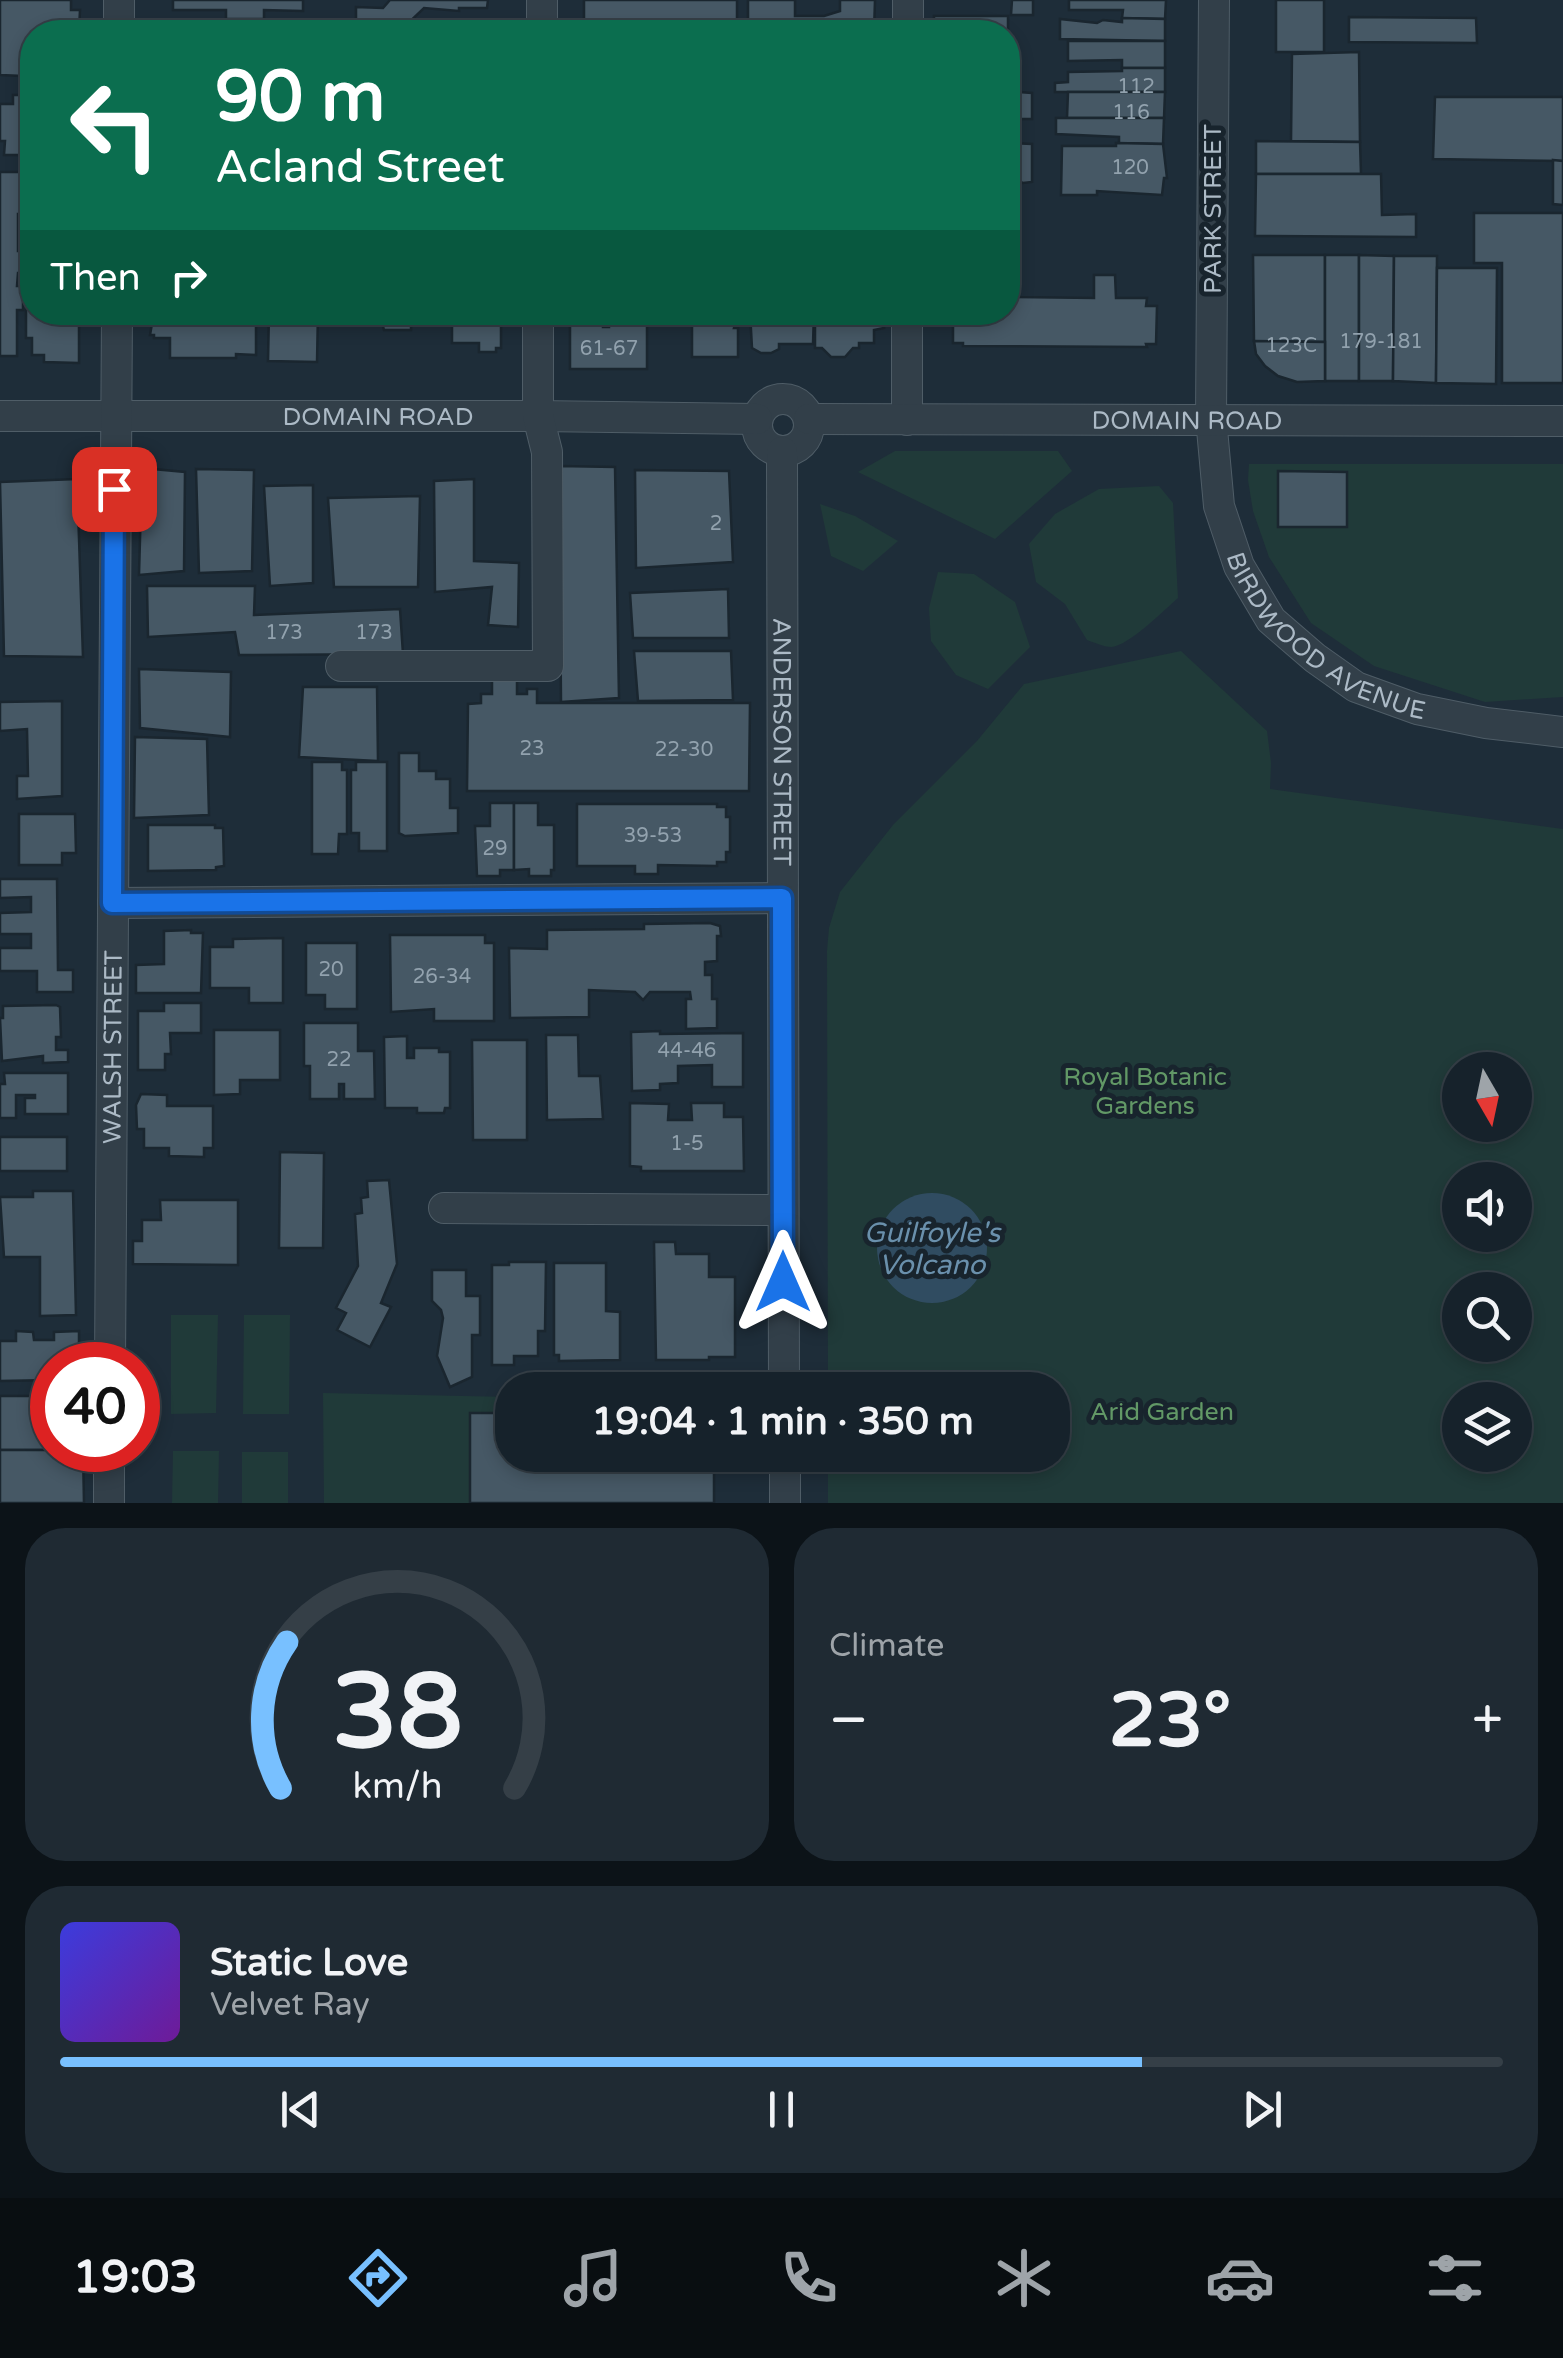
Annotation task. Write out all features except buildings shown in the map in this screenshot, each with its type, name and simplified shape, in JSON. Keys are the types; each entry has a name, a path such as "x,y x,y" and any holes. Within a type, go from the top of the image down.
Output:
{"street":[{"name":"PARK STREET","path":"1210,418 1214,0"},
{"name":"WALSH STREET","path":"110,1342 117,325"},
{"path":"341,666 548,666 548,452 538,416 538,325"},
{"path":"907,325 907,420"},
{"path":"787,399 801,406 810,427 804,442 782,452 762,442 757,420 765,406 787,399"},
{"name":"DOMAIN ROAD","path":"0,416 757,420"},
{"name":"BIRDWOOD AVENUE","path":"1210,418 1219,506 1228,538 1239,566 1271,620 1356,686 1418,709 1563,732"},
{"name":"DOMAIN ROAD","path":"809,419 1563,421"},
{"name":"ANDERSON STREET","path":"782,452 784,1372"},
{"path":"112,903 782,898"},
{"path":"444,1208 783,1210"},
{"path":"109,1472 109,1503"},
{"path":"784,1472 784,1503"}],"green space":[{"path":"895,451 1058,451 1072,471 995,539 858,472"},
{"path":"1249,464 1563,464 1563,697 1485,702 1374,666 1311,623 1269,557 1253,511"},
{"path":"1159,486 1173,503 1178,598 1118,645 1108,647 1087,640 1065,604 1036,582 1029,544 1055,514 1099,489"},
{"path":"820,504 855,516 898,541 863,571 831,556"},
{"path":"938,572 974,574 1015,602 1030,647 988,689 956,675 931,641 929,608"},
{"name":"Royal Botanic Gardens","path":"1181,651 1267,731 1270,789 1563,829 1563,1503 828,1503 828,1472 1070,1472 1070,1372 828,1372 829,928 840,892 893,825 977,741 1024,684"},
{"path":"171,1315 218,1315 216,1413 171,1414"},
{"path":"244,1315 290,1315 289,1414 243,1414"},
{"path":"323,1393 495,1397 495,1472 536,1472 581,1503 324,1503"},
{"path":"173,1451 219,1451 218,1503 172,1503"},
{"path":"242,1452 288,1452 288,1503 242,1503"}],"water":[{"name":"Guilfoyle's Volcano","path":"932,1193 953,1197 971,1209 983,1227 987,1248 983,1269 971,1287 953,1299 932,1303 911,1299 893,1287 881,1269 877,1248 881,1227 893,1209 911,1197"}],"route":[{"path":"114,489 112,903 782,898 783,1282"}],"park label":[{"name":"Arid Garden","path":"1162,1411"}]}
